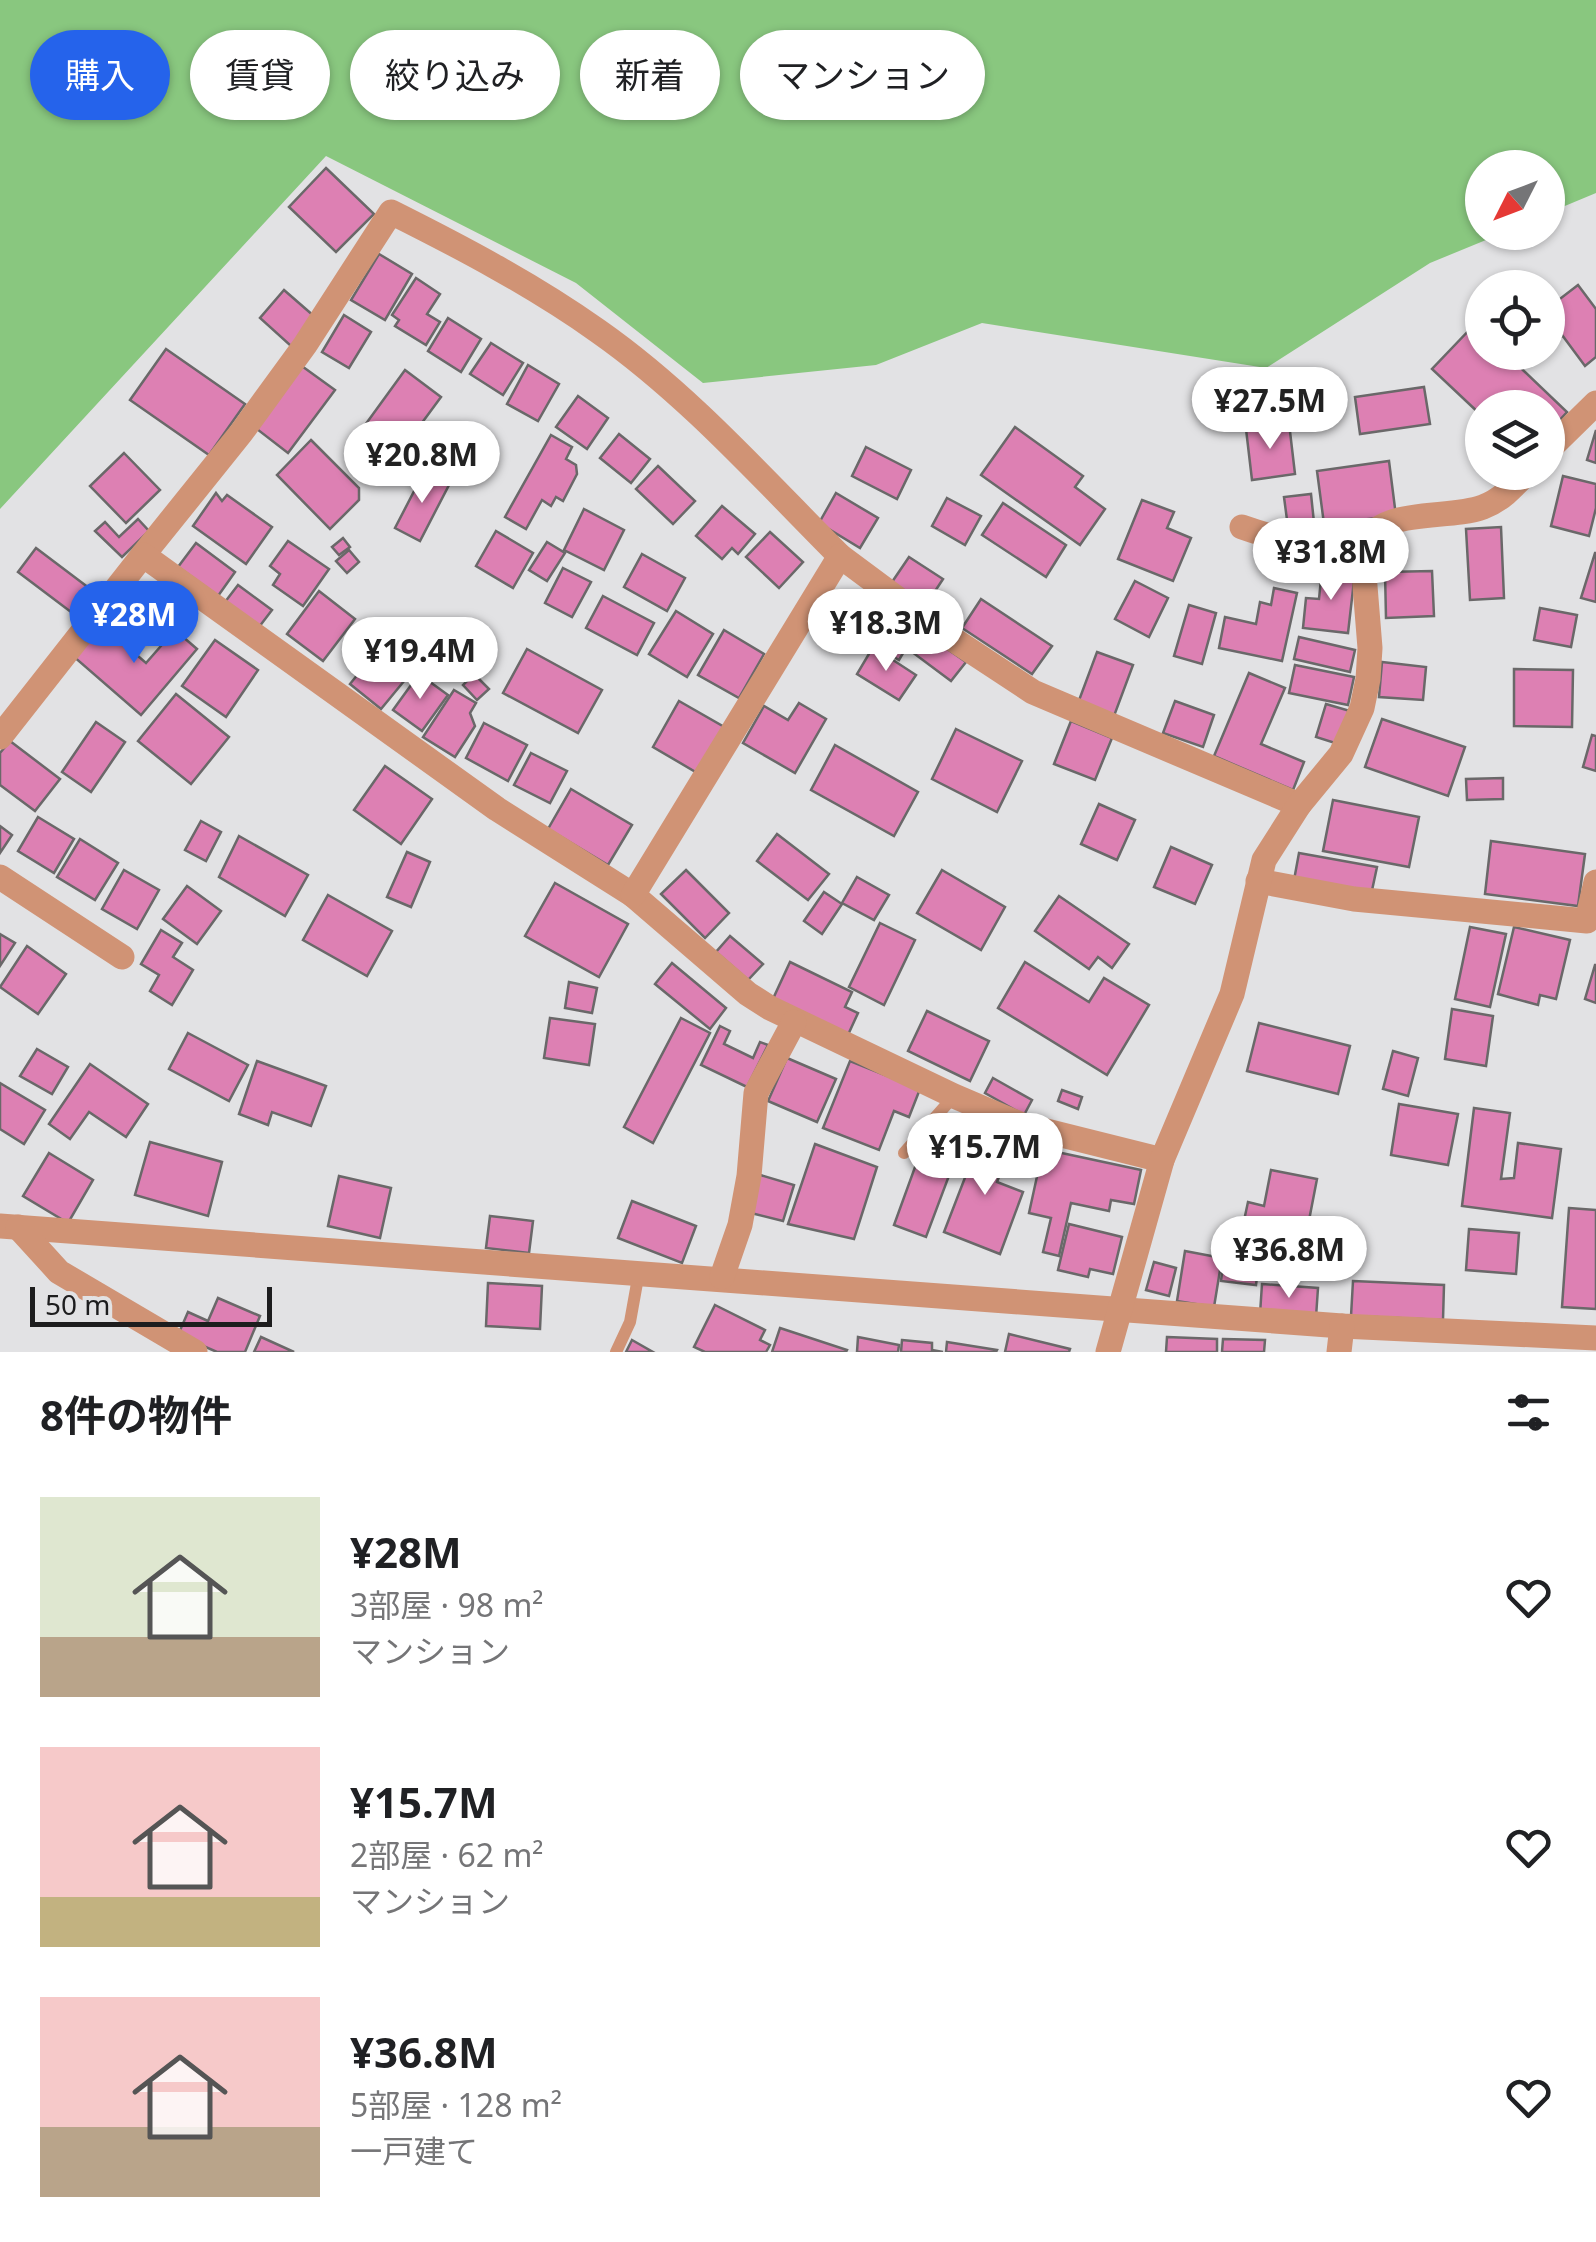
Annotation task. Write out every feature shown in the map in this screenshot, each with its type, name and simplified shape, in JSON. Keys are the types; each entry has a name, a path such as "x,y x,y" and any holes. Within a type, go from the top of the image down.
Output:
{"street":[{"path":"0,736 305,346 392,212 482,257 600,332 683,401 840,556 945,634 1033,692 1299,805"},
{"path":"1565,434 1596,404"},
{"path":"1242,527 1278,540 1348,543 1390,522 1478,509 1508,490"},
{"path":"1108,1352 1162,1160 1232,994 1264,860 1299,805 1340,754 1362,708 1370,648 1362,549 1374,530"},
{"path":"143,555 497,809 634,895 748,994 794,1022 1022,1124 1162,1160"},
{"path":"634,895 840,556"},
{"path":"0,877 122,958"},
{"path":"1258,881 1354,899 1587,921 1596,882"},
{"path":"722,1278 740,1226 756,1093 794,1022"},
{"path":"9,1226 1121,1308 1340,1339 1596,1338"},
{"path":"9,1226 70,1280 195,1352"}],"lane":[{"path":"904,1153 954,1096"},
{"path":"616,1352 630,1322 639,1272"}],"green space":[{"path":"0,0 1596,0 1596,193 1565,206 1565,150 1465,150 1465,249 1430,263 1266,368 982,323 876,365 703,383 576,283 326,156 0,509"}],"building":[{"path":"326,168 374,214 336,252 289,207"},
{"path":"379,254 412,274 385,320 351,300"},
{"path":"416,278 440,294 427,314 440,322 426,345 395,326 399,320 392,315"},
{"path":"1578,285 1596,309 1596,357 1585,366 1565,339 1565,295"},
{"path":"284,290 315,317 291,346 260,318"},
{"path":"344,315 371,332 349,368 322,352"},
{"path":"448,318 481,339 461,372 428,351"},
{"path":"1465,334 1465,370 1523,370 1544,390 1465,390 1465,400 1432,369"},
{"path":"491,343 523,363 503,395 470,374"},
{"path":"166,349 245,404 209,455 130,400"},
{"path":"299,364 335,390 288,453 253,426"},
{"path":"528,365 559,384 538,421 507,404"},
{"path":"405,370 441,397 396,458 360,432"},
{"path":"1424,387 1430,424 1360,434 1355,397"},
{"path":"578,396 608,418 587,449 556,427"},
{"path":"1289,423 1295,474 1252,480 1246,429"},
{"path":"1015,427 1083,476 1075,487 1105,509 1080,545 981,475"},
{"path":"1596,430 1596,463 1587,460"},
{"path":"619,434 650,459 631,483 600,458"},
{"path":"551,435 572,447 566,459 576,465 577,474 563,501 556,497 551,506 542,500 526,529 505,517"},
{"path":"311,440 359,488 359,500 330,529 277,475"},
{"path":"866,447 911,470 897,499 852,476"},
{"path":"124,453 160,490 126,523 90,486"},
{"path":"1389,461 1396,516 1324,524 1317,471"},
{"path":"658,466 695,501 673,524 636,489"},
{"path":"424,472 449,485 420,541 395,528"},
{"path":"1565,476 1596,484 1596,508 1589,536 1551,526 1560,490 1565,490"},
{"path":"216,493 222,501 227,495 272,527 246,564 193,526"},
{"path":"836,493 878,518 860,548 819,523"},
{"path":"1311,494 1315,532 1289,535 1284,497"},
{"path":"947,498 981,516 965,545 932,526"},
{"path":"1142,500 1174,512 1167,528 1191,538 1173,581 1118,559"},
{"path":"1003,503 1066,545 1046,577 982,535"},
{"path":"722,506 755,534 738,554 732,548 722,559 696,536"},
{"path":"584,509 624,530 604,570 564,550"},
{"path":"138,519 149,531 122,557 95,531 105,522 119,537"},
{"path":"1501,527 1504,598 1470,600 1466,529"},
{"path":"496,531 533,553 513,588 476,566"},
{"path":"770,532 803,562 779,588 746,557"},
{"path":"343,538 350,547 339,555 332,547"},
{"path":"288,541 329,569 303,606 273,585 280,574 270,566"},
{"path":"547,542 565,553 547,581 529,570"},
{"path":"196,543 235,572 218,596 178,567"},
{"path":"36,548 93,591 75,615 18,572"},
{"path":"349,550 359,562 347,573 336,561"},
{"path":"1596,553 1596,602 1581,598"},
{"path":"642,554 685,578 667,611 624,587"},
{"path":"909,557 943,579 924,608 890,585"},
{"path":"563,568 591,582 572,617 545,603"},
{"path":"1322,569 1355,572 1348,633 1303,628 1306,598 1319,599"},
{"path":"1432,571 1434,616 1386,618 1385,572"},
{"path":"1135,581 1168,598 1149,637 1115,619"},
{"path":"238,585 272,610 259,627 225,602"},
{"path":"1274,588 1297,593 1282,661 1219,648 1225,617 1256,624 1260,602 1271,605"},
{"path":"319,591 355,619 323,661 287,634"},
{"path":"603,596 654,623 637,655 586,628"},
{"path":"981,599 1052,646 1032,674 962,628"},
{"path":"1189,605 1216,613 1202,664 1174,656"},
{"path":"1540,608 1577,615 1571,647 1534,640"},
{"path":"676,611 713,634 687,677 649,654"},
{"path":"887,623 912,638 899,660 874,645"},
{"path":"101,624 146,663 175,630 197,649 141,715 73,656"},
{"path":"724,630 764,654 739,698 698,675"},
{"path":"920,630 966,662 951,681 908,649"},
{"path":"1299,637 1355,650 1350,672 1294,659"},
{"path":"215,640 258,670 226,717 182,686"},
{"path":"382,644 414,669 381,709 350,684"},
{"path":"873,647 916,675 899,700 857,674"},
{"path":"527,649 602,690 578,733 503,693"},
{"path":"1097,652 1133,665 1114,716 1078,703"},
{"path":"1382,662 1426,667 1423,700 1379,697"},
{"path":"1295,665 1354,677 1348,705 1289,693"},
{"path":"1514,669 1573,670 1572,727 1514,726"},
{"path":"1249,673 1285,688 1261,744 1304,762 1293,790 1214,756"},
{"path":"419,674 448,695 422,731 393,710"},
{"path":"474,674 489,689 477,700 463,685"},
{"path":"454,690 476,703 470,713 475,726 455,757 423,737"},
{"path":"176,694 229,737 191,784 138,741"},
{"path":"679,701 726,728 699,774 653,747"},
{"path":"1175,701 1214,715 1203,747 1163,733"},
{"path":"799,703 826,719 795,773 743,743 764,706 788,720"},
{"path":"1326,704 1350,711 1335,743 1316,737"},
{"path":"1382,719 1465,747 1448,796 1365,767"},
{"path":"1071,721 1112,738 1095,780 1054,764"},
{"path":"96,722 125,742 91,792 62,772"},
{"path":"484,723 527,745 508,781 466,758"},
{"path":"956,729 1022,761 997,812 932,779"},
{"path":"1592,735 1596,736 1596,771 1583,767"},
{"path":"10,741 60,779 35,811 0,785 0,753"},
{"path":"835,745 918,792 894,836 811,790"},
{"path":"531,753 567,771 550,803 514,785"},
{"path":"385,766 432,799 401,844 354,810"},
{"path":"1503,778 1503,799 1467,800 1466,779"},
{"path":"571,789 632,825 608,865 548,829"},
{"path":"1333,800 1419,817 1409,867 1323,851"},
{"path":"1099,804 1135,820 1117,860 1081,844"},
{"path":"38,817 74,839 54,873 18,851"},
{"path":"201,821 221,832 206,861 185,850"},
{"path":"0,826 12,835 0,853"},
{"path":"777,834 829,874 808,900 757,861"},
{"path":"239,836 308,875 285,916 219,877"},
{"path":"80,839 118,863 95,900 57,877"},
{"path":"1491,841 1585,854 1578,906 1485,894"},
{"path":"1171,847 1212,865 1195,904 1154,887"},
{"path":"407,852 430,862 411,907 387,897"},
{"path":"1299,853 1377,867 1371,895 1294,880"},
{"path":"124,870 159,890 137,929 102,909"},
{"path":"686,870 729,913 705,938 661,894"},
{"path":"942,870 1005,907 981,950 917,913"},
{"path":"857,877 889,895 874,920 842,903"},
{"path":"555,883 628,924 599,977 525,936"},
{"path":"187,886 221,911 197,944 163,919"},
{"path":"824,892 842,904 822,934 804,921"},
{"path":"328,895 392,931 367,976 303,940"},
{"path":"1059,896 1129,944 1112,968 1098,957 1089,969 1035,931"},
{"path":"880,923 915,940 884,1005 849,987"},
{"path":"1470,927 1506,934 1490,1007 1455,999"},
{"path":"1514,927 1570,940 1556,999 1540,995 1538,1005 1498,994"},
{"path":"161,930 182,943 173,957 193,970 172,1005 150,991 159,975 141,964"},
{"path":"0,934 15,943 0,966"},
{"path":"730,936 763,964 748,980 716,952"},
{"path":"27,946 66,974 38,1014 0,987"},
{"path":"790,962 852,992 845,1007 858,1013 847,1037 772,1001"},
{"path":"1025,962 1089,1002 1104,978 1149,1005 1107,1075 998,1008"},
{"path":"672,963 726,1008 710,1029 655,984"},
{"path":"1596,965 1596,1003 1585,999"},
{"path":"569,982 597,988 592,1013 565,1008"},
{"path":"1452,1009 1493,1016 1486,1066 1445,1059"},
{"path":"927,1011 989,1041 970,1081 908,1051"},
{"path":"550,1018 595,1024 589,1065 544,1058"},
{"path":"681,1018 710,1033 653,1143 624,1127"},
{"path":"1259,1023 1350,1046 1338,1094 1247,1071"},
{"path":"720,1026 730,1031 724,1044 753,1058 760,1042 768,1045 747,1087 701,1065"},
{"path":"188,1033 248,1065 229,1101 169,1069"},
{"path":"37,1049 68,1067 52,1094 20,1076"},
{"path":"1393,1051 1418,1058 1408,1096 1383,1089"},
{"path":"787,1058 836,1079 817,1122 768,1101"},
{"path":"257,1061 326,1086 311,1126 272,1112 268,1125 239,1114"},
{"path":"850,1061 920,1089 909,1117 894,1111 879,1150 823,1128"},
{"path":"90,1064 148,1104 126,1137 89,1112 70,1139 49,1124"},
{"path":"993,1078 1032,1100 1024,1115 985,1093"},
{"path":"0,1083 45,1110 24,1144 0,1129"},
{"path":"1062,1090 1082,1097 1078,1109 1058,1101"},
{"path":"1399,1104 1458,1114 1448,1165 1391,1155"},
{"path":"1474,1108 1510,1113 1501,1179 1514,1178 1518,1143 1561,1149 1552,1218 1462,1206"},
{"path":"983,1131 1012,1143 997,1182 1023,1192 1000,1254 944,1232"},
{"path":"150,1142 222,1162 208,1216 135,1195"},
{"path":"815,1144 877,1167 854,1239 788,1224"},
{"path":"923,1145 956,1157 926,1237 894,1225"},
{"path":"1043,1149 1141,1170 1134,1204 1111,1200 1109,1211 1071,1203 1059,1256 1043,1252 1051,1218 1029,1213"},
{"path":"49,1153 93,1180 68,1223 23,1196"},
{"path":"1271,1170 1317,1179 1305,1241 1242,1230 1248,1202 1264,1206"},
{"path":"757,1174 794,1185 783,1221 747,1212"},
{"path":"339,1176 391,1188 380,1238 328,1226"},
{"path":"632,1201 696,1226 682,1263 618,1238"},
{"path":"1569,1208 1596,1210 1596,1309 1562,1307"},
{"path":"490,1216 533,1221 529,1253 486,1248"},
{"path":"1069,1224 1122,1237 1113,1274 1090,1269 1088,1277 1058,1270"},
{"path":"1469,1229 1519,1233 1516,1274 1466,1270"},
{"path":"1185,1251 1222,1258 1214,1307 1177,1301"},
{"path":"1224,1257 1259,1261 1256,1285 1221,1281"},
{"path":"1154,1262 1176,1268 1169,1296 1146,1290"},
{"path":"1353,1281 1444,1285 1443,1320 1351,1316"},
{"path":"488,1283 542,1286 540,1329 486,1326"},
{"path":"1262,1284 1318,1288 1316,1317 1260,1314"},
{"path":"218,1298 260,1316 245,1352 217,1352 178,1335 188,1312 208,1321"},
{"path":"715,1305 765,1330 760,1340 770,1345 766,1352 705,1352 694,1347"},
{"path":"780,1328 847,1350 772,1352"},
{"path":"1009,1334 1070,1349 1005,1352"},
{"path":"261,1337 294,1352 254,1352"},
{"path":"858,1337 899,1345 898,1352 857,1352"},
{"path":"1167,1337 1217,1339 1217,1352 1166,1352"},
{"path":"1223,1339 1265,1340 1264,1352 1222,1352"},
{"path":"632,1340 653,1352 626,1352"},
{"path":"902,1340 932,1343 932,1350 943,1352 901,1352"},
{"path":"947,1342 997,1350 946,1352"}]}
